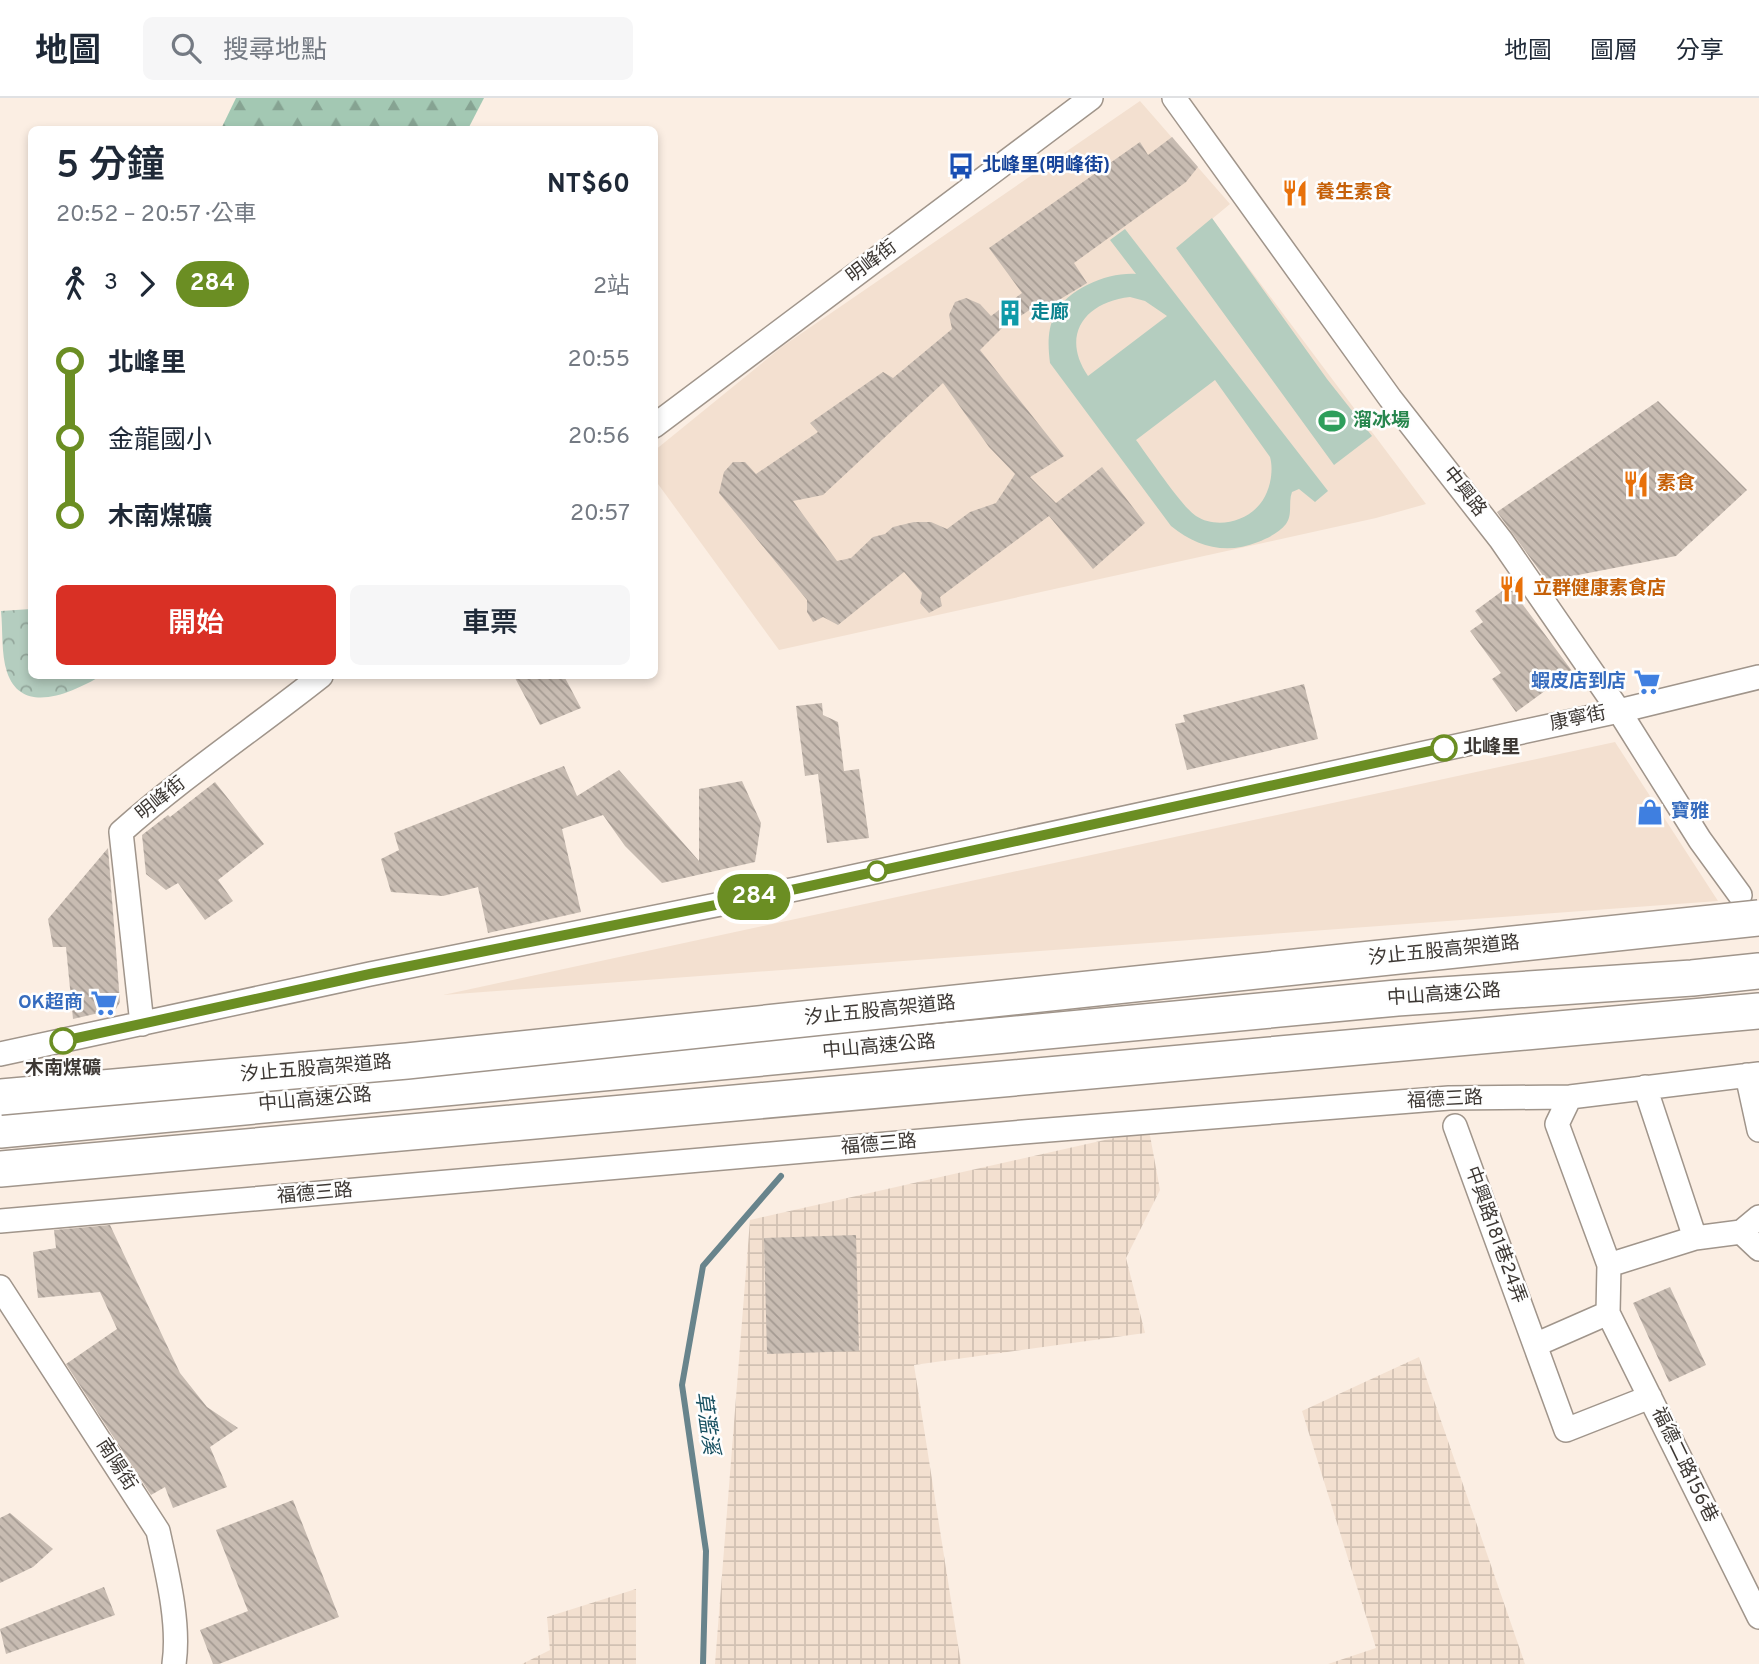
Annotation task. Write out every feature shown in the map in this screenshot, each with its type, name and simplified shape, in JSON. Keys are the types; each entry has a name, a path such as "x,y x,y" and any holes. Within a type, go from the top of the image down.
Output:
{"highway":[{"name":"汐止五股高架道路","path":"0,1097 407,1060 1749,906"},
{"name":"中山高速公路","path":"0,1130 1383,1000 1759,971"},
{"path":"0,1169 1759,1011"}],"street":[{"name":"明峰街","path":"658,423 1091,98"},
{"name":"中興路","path":"1174,98 1390,397 1501,540 1619,710 1700,840 1749,906"},
{"name":"康寧街","path":"0,1054 384,971 796,889 1619,710 1759,677"},
{"name":"明峰街","path":"142,1024 121,832 167,792 317,679"},
{"name":"福德三路","path":"0,1221 1421,1100 1570,1097 1753,1074"},
{"path":"1753,1074 1759,1130"},
{"path":"1645,1087 1695,1238"},
{"path":"1535,1345 1608,1314 1609,1265 1557,1124 1570,1097"},
{"name":"中興路181巷24弄","path":"1455,1126 1566,1430 1650,1397"},
{"path":"1609,1265 1695,1238 1741,1232 1759,1217"},
{"path":"1741,1232 1759,1249"},
{"name":"南陽街","path":"0,1287 158,1531 176,1648 174,1664"},
{"name":"福德二路156巷","path":"1608,1314 1759,1617"}],"shaded area":[{"path":"1140,101 1230,204 1212,219 1426,504 1376,518 779,650 658,484 658,448 783,346"},
{"path":"1615,742 1718,901 443,995"},
{"path":"1149,1130 1160,1190 1126,1258 1145,1333 914,1365 961,1664 715,1664 750,1220"},
{"path":"1419,1357 1525,1664 1328,1664 1376,1648 1302,1411"},
{"path":"636,1589 636,1664 522,1664 550,1650 547,1617"}],"green space":[{"path":"236,98 484,98 470,126 222,126"},
{"path":"1212,218 1327,379 1372,436 1334,465 1176,248"},
{"path":"1125,229 1328,491 1315,502 1299,489 1292,492 1288,520 1270,537 1235,548 1212,547 1191,539 1171,526 1050,363 1049,332 1052,320 1069,296 1102,279 1136,274 1110,240","holes":["1130,297 1145,301 1167,316 1088,376 1076,347 1077,334 1082,323 1090,313 1101,306","1215,380 1270,457 1272,469 1269,488 1260,504 1239,519 1221,523 1204,520 1190,511 1136,440"]},
{"path":"28,609 28,679 95,679 63,694 49,697 24,694 14,686 5,665 1,611"}],"building":[{"path":"1172,137 1198,167 1186,182 1074,263 1087,283 1039,312 1034,307 1001,329 980,350 1064,456 1030,477 1056,503 1102,467 1145,523 1093,569 1049,516 940,597 942,606 929,613 920,603 922,593 904,572 838,625 823,617 813,622 807,612 807,600 719,493 724,472 733,462 745,462 756,474 818,432 810,423 883,372 893,378 952,329 949,315 955,302 966,298 980,304 991,316 1022,293 989,248 1140,142 1148,155","holes":["943,383 989,447 1015,474 996,503 970,512 947,529 931,522 914,522 893,527 885,534 873,537 851,558 837,561 793,501 823,495"]},
{"path":"1658,401 1747,490 1676,556 1547,581 1497,512"},
{"path":"1509,586 1572,671 1516,712 1492,679 1501,673 1470,631 1483,622 1475,611"},
{"path":"516,679 566,679 581,708 540,725"},
{"path":"1304,684 1318,739 1187,770 1175,724 1185,722 1183,715"},
{"path":"822,703 823,715 838,722 844,771 859,769 869,838 827,843 818,774 805,776 796,706"},
{"path":"564,766 577,796 619,770 699,861 699,789 742,781 761,823 755,862 662,883 625,846 603,815 562,829 581,912 488,933 478,887 443,896 391,892 381,859 399,850 394,833"},
{"path":"215,782 264,844 218,880 233,901 205,920 178,883 166,890 146,874 142,835"},
{"path":"108,848 120,1002 116,1009 73,1019 66,947 53,947 48,919"},
{"path":"110,1225 180,1373 207,1407 238,1428 210,1447 227,1487 173,1508 165,1487 151,1495 66,1364 117,1329 100,1292 38,1298 33,1252 56,1248 54,1230"},
{"path":"856,1235 859,1351 767,1354 764,1238"},
{"path":"1670,1287 1706,1365 1669,1382 1633,1303"},
{"path":"293,1500 339,1617 213,1664 200,1630 248,1611 216,1530"},
{"path":"10,1513 53,1549 33,1567 0,1583 0,1518"},
{"path":"104,1587 115,1615 6,1654 0,1629"}],"waterway":[{"name":"草濫溪","path":"703,1664 706,1551 682,1385 703,1266 781,1176"}],"bus line":[{"name":"284","path":"63,1041 370,974 796,889 1444,748"}],"place":[{"name":"北峰里(明峰街)","path":"961,166"},
{"name":"養生素食","path":"1295,193"},
{"name":"走廊","path":"1010,313"},
{"name":"溜冰場","path":"1332,421"},
{"name":"素食","path":"1636,484"},
{"name":"立群健康素食店","path":"1512,589"},
{"name":"蝦皮店到店","path":"1647,682"},
{"name":"北峰里","path":"1444,748"},
{"name":"寶雅","path":"1650,812"},
{"name":"OK超商","path":"104,1003"},
{"name":"木南煤礦","path":"63,1041"}]}
